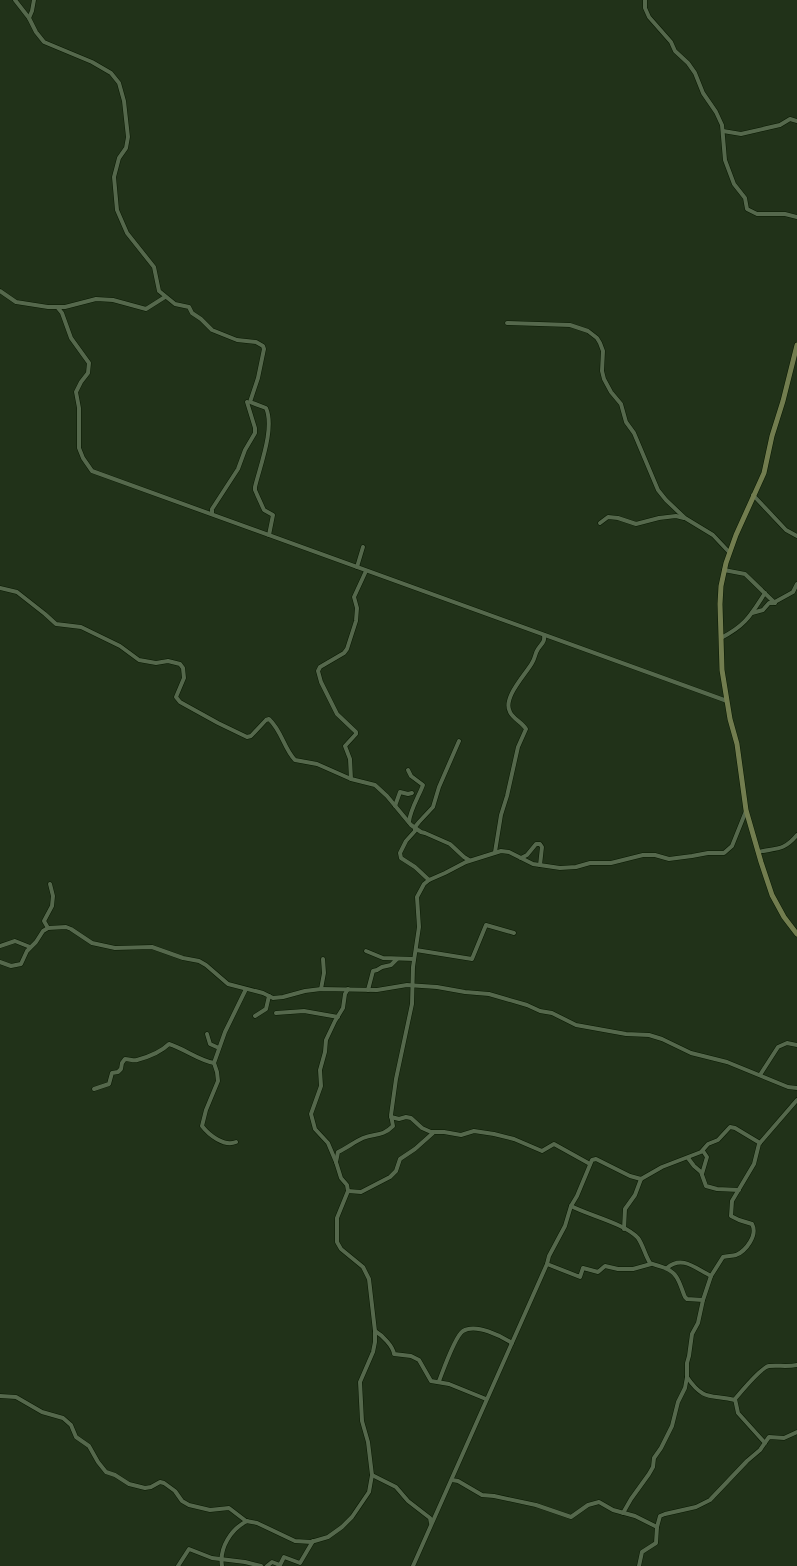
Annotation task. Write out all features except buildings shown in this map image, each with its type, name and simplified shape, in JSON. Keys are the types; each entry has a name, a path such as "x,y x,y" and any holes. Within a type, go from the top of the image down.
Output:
{"street":[{"path":"15,0 44,42 92,62 111,73 119,83 124,101 128,137 126,148 117,164 114,176 117,210 127,233 152,264 158,288 165,296 180,306 188,307 192,313 202,319 212,330 238,340 256,342 264,346 258,378 250,402 266,408 268,413 268,436 254,487 264,510 273,515 269,535"},
{"path":"29,18 34,0"},
{"path":"645,0 645,8 649,16 670,42 675,52 687,61 695,73 703,93 720,120 723,131 725,160 734,184 745,198 747,208 756,214 785,214 797,217"},
{"path":"723,131 740,134 780,125 790,120 797,121"},
{"path":"0,291 18,302 58,308 96,299 113,300 146,309 165,296"},
{"path":"58,308 62,313 71,338 90,363 89,371 76,392 79,408 79,448 91,470 727,701"},
{"path":"507,323 570,325 588,331 597,338 603,351 602,371 604,379 610,392 621,404 626,422 634,433 658,490 685,518 708,532 723,547 730,550"},
{"path":"797,345 772,436 767,464 730,550 724,570 720,604 722,670 737,744 746,810 772,895 784,917 797,934"},
{"path":"212,514 212,509 238,469 245,450 255,433 247,402"},
{"path":"753,495 786,530 797,536"},
{"path":"600,522 608,517 636,524 659,518 676,516 685,518"},
{"path":"357,567 363,547"},
{"path":"724,570 745,574 775,603"},
{"path":"350,779 350,759 345,746 356,732 337,714 321,682 318,671 320,667 344,653 347,649 356,621 355,595 366,571"},
{"path":"752,613 763,610 769,603 775,603 794,592 797,584"},
{"path":"0,588 17,592 56,624 81,627 120,646 140,660 156,663 168,661 180,664 183,668 184,678 176,697 180,702 218,723 247,736 250,736 269,719 277,728 295,760 316,764 350,779 375,785 408,822 421,832 426,832 450,844 470,860"},
{"path":"721,638 742,626 765,592"},
{"path":"495,852 501,815 508,796 518,747 526,729 509,711 510,700 514,689 542,644 544,635"},
{"path":"429,880 415,867 401,858 400,855 406,841 415,831 415,827 433,807 439,787 459,742"},
{"path":"408,770 411,776 422,785 408,822"},
{"path":"395,806 400,792 412,793"},
{"path":"336,1162 338,1152 350,1144 366,1137 378,1135 392,1128 391,1117 396,1079 412,1004 414,959 420,927 417,897 424,884 470,860 495,852 509,852 532,864 554,868 576,867 590,863 619,862 637,856 655,855 669,859 708,852 724,853 732,846 746,810"},
{"path":"758,852 786,846 797,835"},
{"path":"521,858 527,855 536,844 540,844 542,847 540,866"},
{"path":"48,928 44,921 51,910 53,899 50,884"},
{"path":"416,950 472,959 486,925 514,933"},
{"path":"0,962 11,966 21,964 27,951 48,928 68,927 89,942 111,947 152,947 183,958 199,961 228,984 278,998 320,989 368,990 413,986 489,994 527,1004 540,1011 552,1013 576,1026 626,1034 649,1035 691,1053 727,1062 788,1087 797,1088"},
{"path":"0,946 15,941 30,947"},
{"path":"366,951 384,958 414,959"},
{"path":"320,989 324,970 323,958"},
{"path":"368,990 373,971 391,965 397,959"},
{"path":"236,1142 231,1144 220,1140 202,1126 206,1110 218,1081 214,1063 225,1032 246,989"},
{"path":"0,1396 16,1397 42,1412 63,1418 71,1425 76,1437 89,1446 106,1472 142,1488 148,1488 160,1482 164,1483 175,1491 186,1504 210,1510 229,1508 248,1521 262,1525 295,1541 323,1539 334,1534 352,1517 369,1492 372,1475 368,1442 362,1421 360,1382 373,1352 375,1330 367,1274 356,1261 341,1249 337,1242 337,1218 348,1191 347,1186 341,1178 328,1143 316,1129 311,1114 321,1086 320,1070 326,1042 343,1008 345,994 348,989"},
{"path":"255,1016 266,1009 269,996"},
{"path":"276,1013 304,1011 338,1017"},
{"path":"207,1034 210,1044 219,1048"},
{"path":"760,1075 778,1047 787,1043 797,1045"},
{"path":"94,1088 108,1085 112,1072 118,1072 121,1069 125,1059 137,1061 142,1058 149,1058 156,1052 165,1049 169,1044 214,1063"},
{"path":"623,1513 630,1499 649,1474 654,1458 672,1426 676,1407 685,1388 687,1363 690,1356 690,1340 698,1323 711,1276 724,1257 737,1255 750,1242 753,1236 754,1226 730,1216 732,1201 754,1164 760,1143 797,1100"},
{"path":"391,1117 399,1119 411,1118 422,1128 433,1133 444,1132 461,1135 474,1131 488,1132 514,1139 542,1152 554,1144 590,1164"},
{"path":"624,1229 626,1209 635,1195 641,1179 662,1167 703,1151 708,1144 718,1140 730,1128 736,1128 760,1143"},
{"path":"348,1191 361,1192 390,1177 396,1171 400,1159 433,1133"},
{"path":"702,1175 707,1157 703,1151"},
{"path":"688,1158 702,1175 704,1184 709,1188 739,1190"},
{"path":"413,1566 549,1256 565,1226 571,1206 592,1159 596,1159 630,1176 641,1179"},
{"path":"571,1206 624,1229 639,1239 651,1264"},
{"path":"667,1268 675,1262 682,1261 711,1276"},
{"path":"547,1264 580,1277 583,1268 598,1272 605,1266 618,1269 633,1269 651,1264 667,1268 678,1279 687,1299 703,1300"},
{"path":"439,1381 451,1351 463,1331 473,1329 484,1330 512,1343"},
{"path":"375,1330 385,1338 393,1349 394,1354 410,1356 419,1360 431,1380 439,1381 486,1399"},
{"path":"735,1400 763,1368 797,1365"},
{"path":"687,1377 706,1396 735,1400"},
{"path":"735,1400 738,1413 765,1443"},
{"path":"639,1566 639,1560 643,1551 656,1543 658,1520 662,1515 696,1507 710,1500 760,1450 771,1436 784,1438 797,1432"},
{"path":"372,1475 396,1487 408,1501 432,1520"},
{"path":"452,1480 458,1481 482,1495 525,1503 571,1517 588,1505 600,1502 613,1510 635,1516 657,1527"},
{"path":"222,1566 222,1553 228,1540 242,1524 248,1521"},
{"path":"267,1566 272,1562 281,1564 284,1557 300,1563 313,1541"},
{"path":"178,1566 188,1549 212,1558 261,1566"}]}
